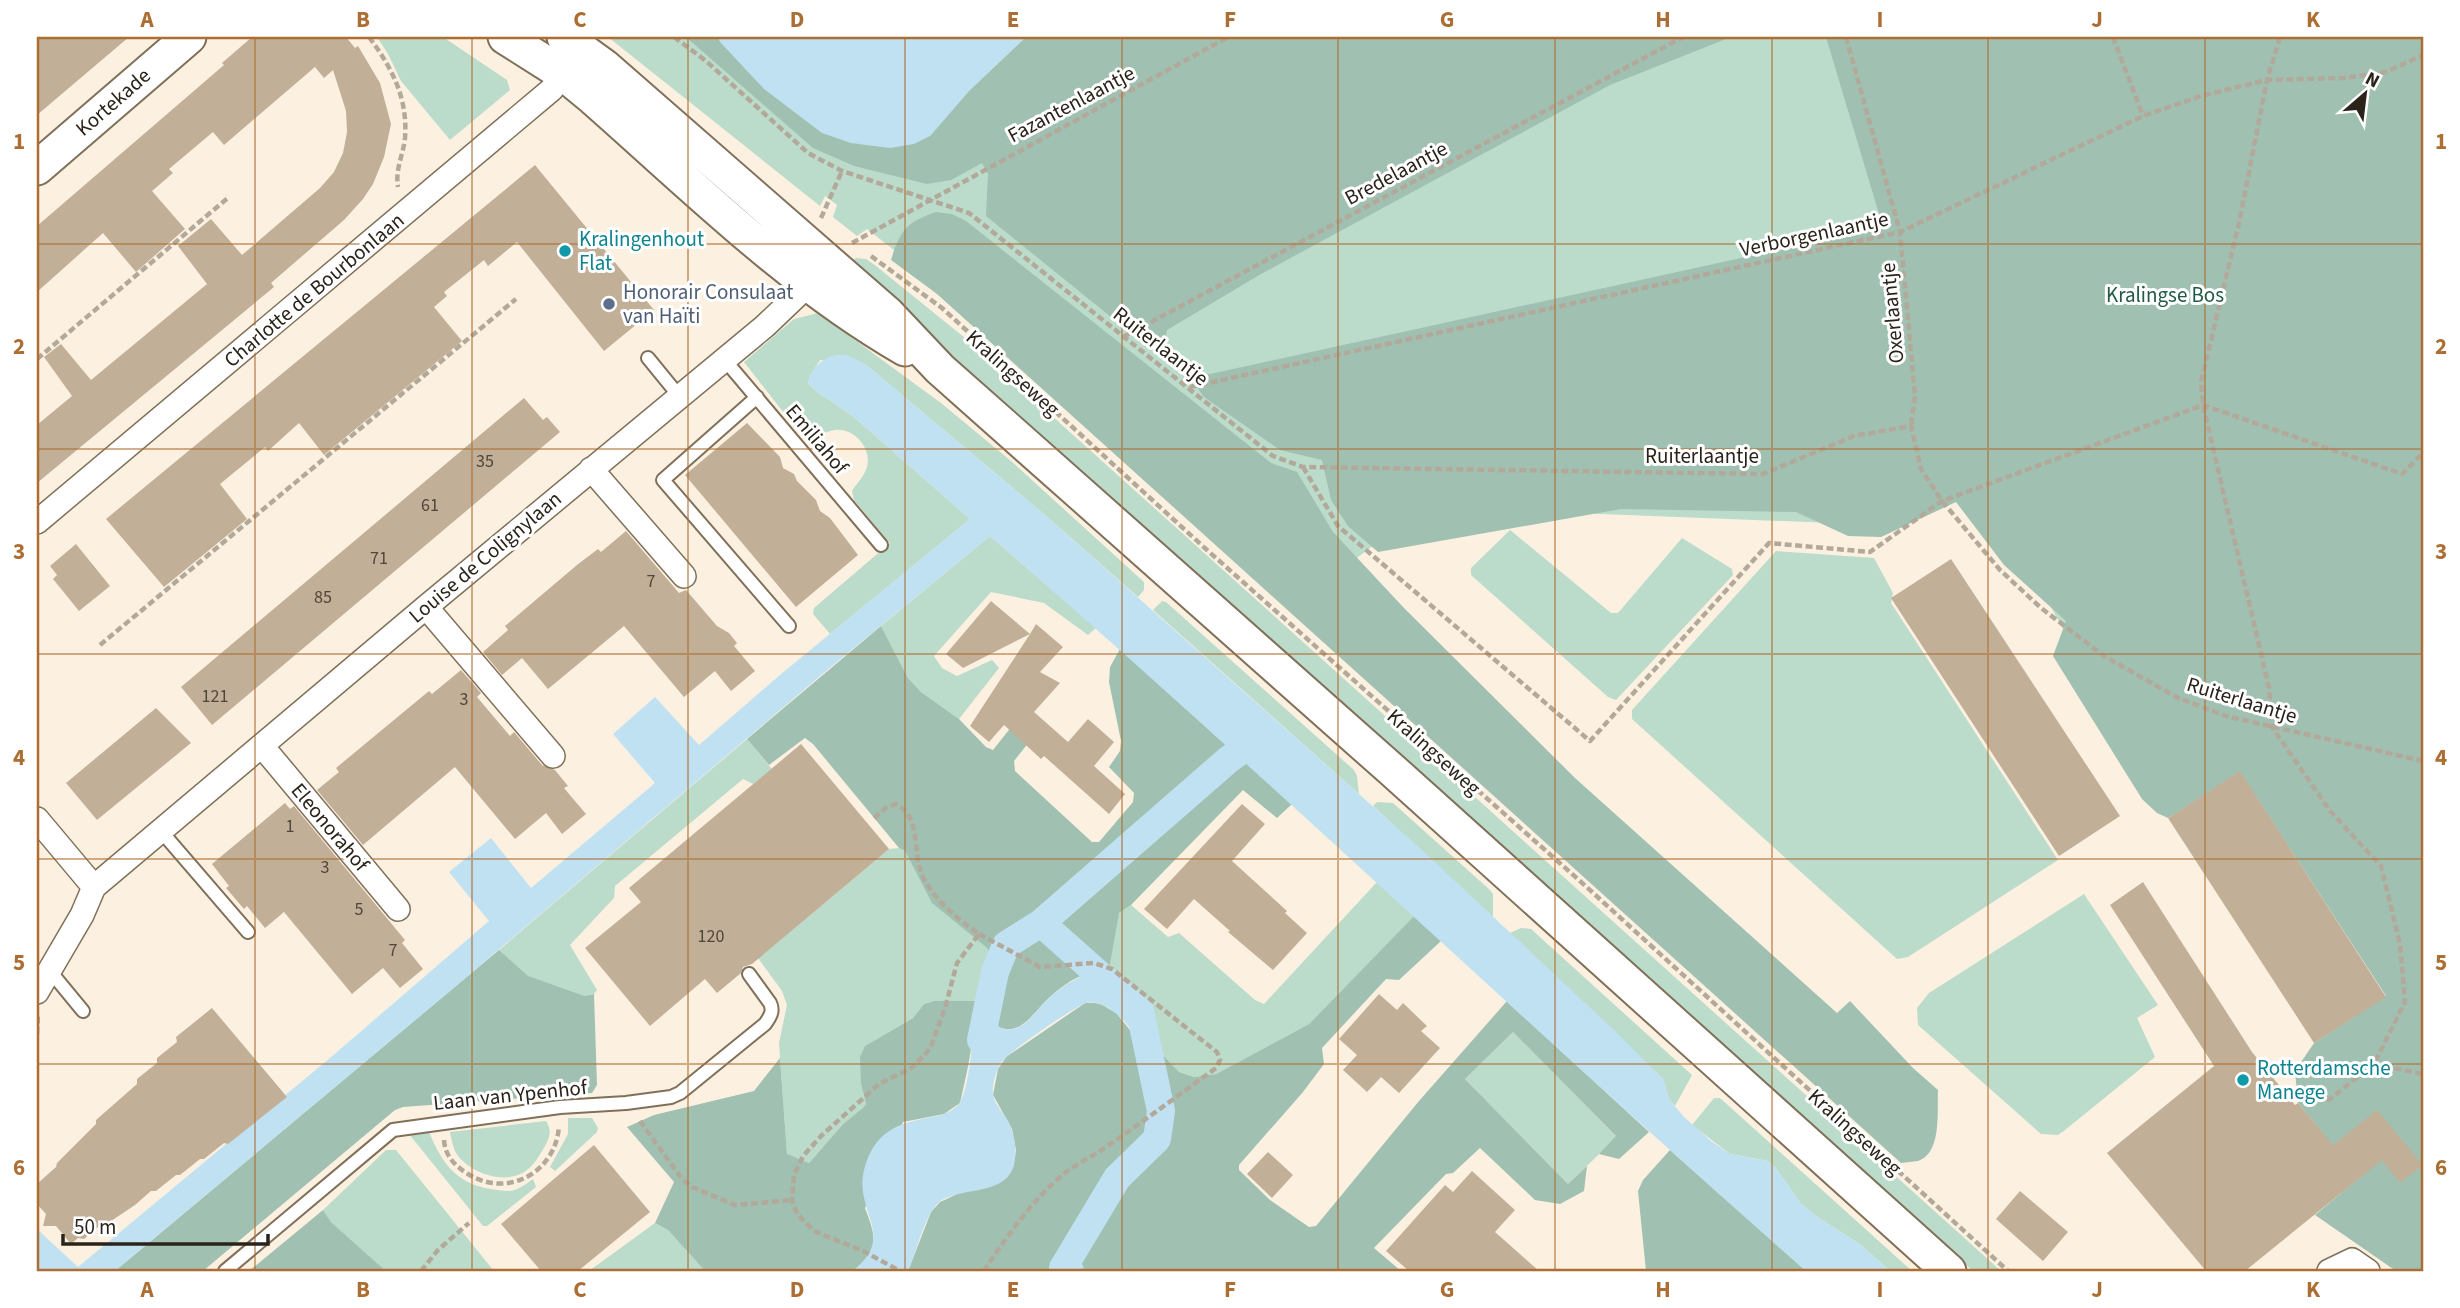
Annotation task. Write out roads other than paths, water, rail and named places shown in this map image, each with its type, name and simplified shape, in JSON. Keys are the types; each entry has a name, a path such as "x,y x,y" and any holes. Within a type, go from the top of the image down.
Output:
{"main road":[{"name":"Kortekade","path":"37,168 190,37"},
{"name":"Kralingseweg","path":"505,37 571,54 780,262 830,263 888,314 940,369 1391,769 1948,1271"}],"street":[{"name":"Charlotte de Bourbonlaan","path":"37,522 551,90 571,54"},
{"name":"Louise de Colignylaan","path":"37,992 82,915 94,887 765,326 830,263"},
{"path":"591,469 684,576"},
{"path":"426,607 553,756"},
{"name":"Eleonorahof","path":"262,746 398,909"},
{"path":"37,819 94,887"},
{"path":"2329,1271 2352,1260 2368,1271"}],"lane":[{"path":"648,358 679,396"},
{"name":"Emiliahof","path":"724,359 881,545"},
{"path":"757,397 663,480 789,626"},
{"path":"161,831 248,932"},
{"path":"50,971 83,1011"},
{"name":"Laan van Ypenhof","path":"225,1271 393,1130 560,1107 626,1103 671,1097 680,1093 765,1024 771,1015 772,1007 749,974"}],"water":[{"path":"717,37 1026,37 969,91 930,136 914,144 890,148 851,143 822,133 764,89"},
{"path":"835,355 847,355 865,364 1045,515 1422,850 1663,1079 1669,1099 1684,1117 1711,1141 1730,1154 1768,1161 1801,1204 1861,1245 1890,1271 1806,1271 1601,1088 1196,718 990,536 826,671 456,986 115,1271 37,1271 37,1229 78,1267 330,1058 489,921 449,872 491,838 531,888 655,783 613,734 655,697 699,745 970,519 854,417 808,383 817,365"},
{"path":"1096,973 1108,975 1141,1013 1156,1035 1162,1054 1157,1057 1153,1055 1122,1019 1096,1003 1087,1003 1077,1008 1040,1031 1001,1063 994,1082 994,1098 1008,1121 1015,1144 1015,1162 1007,1177 990,1187 957,1194 938,1203 924,1226 908,1271 853,1271 866,1257 872,1245 871,1221 863,1195 862,1180 866,1163 875,1145 887,1132 915,1120 942,1115 960,1102 967,1083 978,1007 983,1002 988,1004 997,1026 1014,1029 1027,1022 1048,999 1067,984"}],"waterway":[{"path":"1070,1271 1063,1268 1117,1178 1157,1139 1161,1111 1140,1011 1041,923 1228,760 1261,736"},
{"path":"981,1040 995,972 1006,945 1041,923"}],"place":[{"name":"Kralingenhout Flat","path":"565,251"},
{"name":"Honorair Consulaat van Haïti","path":"609,304"},
{"name":"Rotterdamsche Manege","path":"2243,1080"}],"park label":[{"name":"Kralingse Bos","path":"2165,295"}]}
